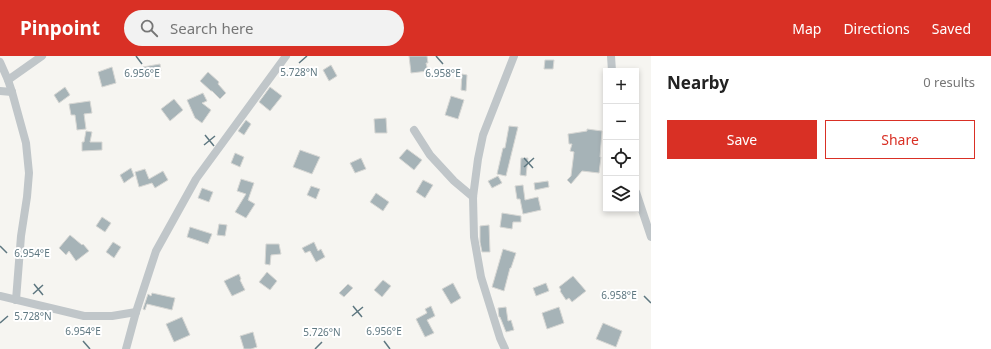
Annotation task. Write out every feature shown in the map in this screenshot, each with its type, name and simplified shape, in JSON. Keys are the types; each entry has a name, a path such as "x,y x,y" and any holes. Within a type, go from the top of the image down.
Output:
{"street":[{"path":"8,80 42,56"},
{"path":"126,349 136,312 156,251 196,179 286,56"},
{"path":"505,349 500,338 481,277 474,237 472,197 483,135 514,56"},
{"path":"611,56 612,68"},
{"path":"0,62 12,92 26,143 29,173 21,236 16,300"},
{"path":"0,92 12,92"},
{"path":"414,130 430,155 454,181 472,197"},
{"path":"639,201 651,236"},
{"path":"0,296 84,316 112,316 136,312"}],"building":[{"path":"409,56 427,56 428,63 426,63 428,71 411,73"},
{"path":"545,60 554,60 553,69 544,69"},
{"path":"160,64 161,71 144,74 143,67"},
{"path":"331,65 337,76 329,81 323,70"},
{"path":"112,67 116,83 102,87 98,72"},
{"path":"208,72 219,82 218,84 226,93 220,99 200,81"},
{"path":"462,74 467,75 466,91 461,90"},
{"path":"65,87 70,95 59,103 54,95"},
{"path":"270,87 282,96 270,111 259,102"},
{"path":"203,93 207,101 202,103 211,110 202,123 195,118 187,100"},
{"path":"451,96 464,100 458,119 445,115"},
{"path":"174,99 183,110 170,121 161,109"},
{"path":"90,101 92,113 84,114 86,129 77,130 75,115 71,115 69,104"},
{"path":"386,118 387,133 375,133 374,119"},
{"path":"246,120 251,124 244,135 238,131"},
{"path":"509,126 518,127 506,176 497,174 503,148 505,148"},
{"path":"587,129 602,131 599,173 582,171 571,184 567,180 571,176 574,152 570,151 572,144 569,144 568,134 587,131"},
{"path":"86,131 92,132 90,142 102,142 102,150 82,151 82,142 84,142"},
{"path":"407,149 422,160 414,170 399,158"},
{"path":"300,150 320,157 312,174 293,167"},
{"path":"235,153 244,157 240,167 231,163"},
{"path":"361,158 366,169 355,173 350,163"},
{"path":"521,158 528,158 526,176 520,175"},
{"path":"131,168 134,176 124,183 120,175"},
{"path":"145,169 149,179 163,171 168,180 155,188 152,183 139,187 135,172"},
{"path":"498,176 502,183 492,188 488,181"},
{"path":"241,179 254,183 248,200 255,204 246,218 235,212 246,194 237,191"},
{"path":"423,180 433,185 425,198 416,192"},
{"path":"548,181 549,187 535,190 534,183"},
{"path":"523,185 525,200 538,197 541,210 523,214 520,199 517,199 515,186"},
{"path":"311,186 320,189 316,199 307,195"},
{"path":"202,188 213,192 209,202 198,198"},
{"path":"376,193 389,202 383,211 370,202"},
{"path":"502,213 521,216 521,222 513,222 512,229 500,227"},
{"path":"102,217 111,223 105,232 96,226"},
{"path":"219,224 227,225 225,236 217,235"},
{"path":"489,225 490,252 482,252 480,242 480,226"},
{"path":"190,227 212,234 208,244 187,237"},
{"path":"70,235 82,245 83,244 89,251 76,261 69,251 66,255 59,248"},
{"path":"113,242 121,247 114,258 106,252"},
{"path":"314,242 318,251 321,249 325,257 316,262 310,251 305,253 302,248"},
{"path":"266,244 279,244 281,254 271,255 270,265 265,264"},
{"path":"503,249 516,253 510,268 504,291 492,287"},
{"path":"267,272 277,281 270,290 259,282"},
{"path":"239,274 245,290 232,296 224,281"},
{"path":"573,276 586,291 572,302 569,298 566,300 559,287"},
{"path":"383,280 391,286 382,297 374,290"},
{"path":"453,283 461,298 451,304 442,289"},
{"path":"546,283 549,291 536,296 533,288"},
{"path":"348,284 353,288 344,297 339,293"},
{"path":"152,293 175,298 172,310 147,304 145,310 143,309 148,294 151,296"},
{"path":"431,306 435,316 427,320 434,333 425,337 416,319 427,313 425,309"},
{"path":"506,307 508,321 511,320 514,330 506,332 499,317 498,308"},
{"path":"559,307 564,323 547,329 542,313"},
{"path":"182,317 190,335 174,342 166,324"},
{"path":"603,323 622,331 616,347 596,339"},
{"path":"253,332 257,347 244,349 240,336"}]}
